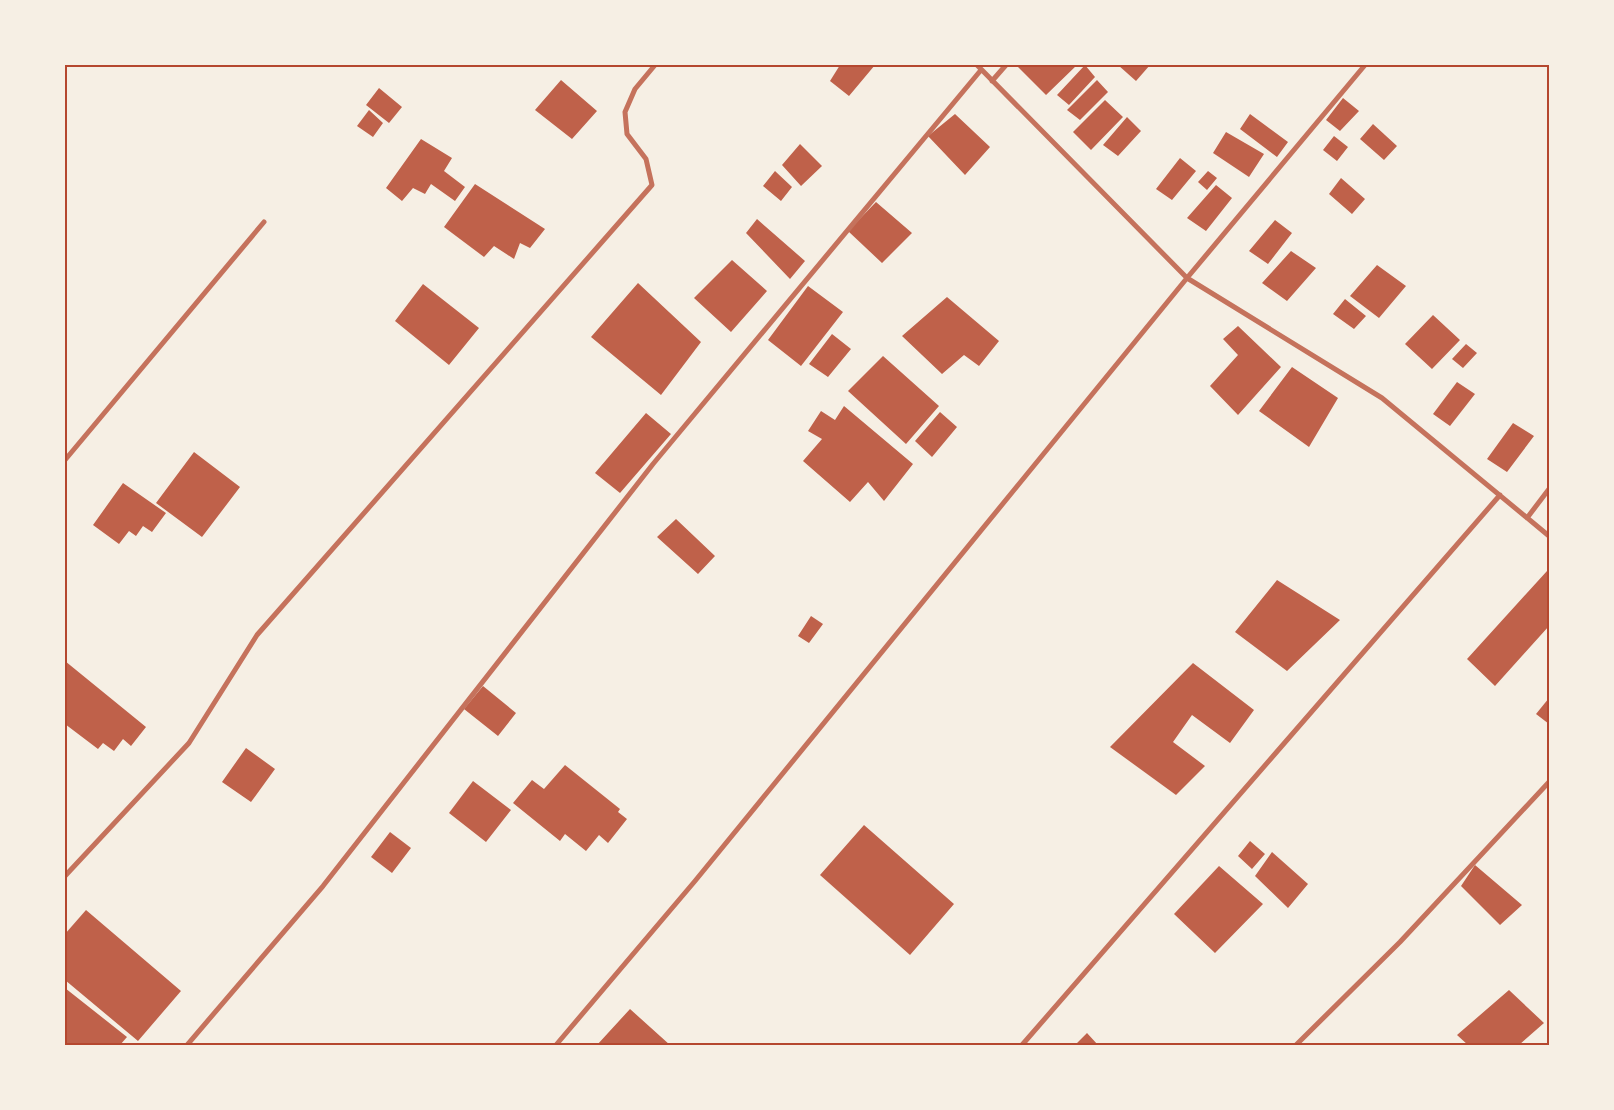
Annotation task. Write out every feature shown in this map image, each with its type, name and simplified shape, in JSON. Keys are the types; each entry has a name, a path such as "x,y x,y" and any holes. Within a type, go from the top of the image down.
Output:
{"street":[{"path":"65,876 190,743 257,635 652,185 646,159 627,134 625,112 635,89 655,65"},
{"path":"992,81 1006,65"},
{"path":"556,1045 695,881 1187,278 1365,65"},
{"path":"187,1045 322,886 653,464 979,67 1187,278 1382,398 1549,536"},
{"path":"65,460 264,222"},
{"path":"1527,518 1549,489"},
{"path":"1022,1045 1500,495"},
{"path":"1296,1045 1400,942 1549,782"}],"building":[{"path":"840,65 875,65 849,96 830,81"},
{"path":"1077,65 1046,95 1017,66"},
{"path":"1085,65 1095,77 1069,105 1057,95"},
{"path":"1118,65 1150,65 1136,81"},
{"path":"561,80 597,111 572,139 535,110"},
{"path":"1097,80 1108,92 1080,120 1067,110"},
{"path":"379,88 402,107 389,123 366,105"},
{"path":"1343,98 1359,111 1340,131 1326,120"},
{"path":"1105,100 1123,117 1091,150 1073,132"},
{"path":"369,110 383,123 373,137 357,126"},
{"path":"955,114 990,147 965,175 928,136"},
{"path":"1250,114 1288,142 1277,157 1240,129"},
{"path":"1127,117 1141,131 1118,156 1103,145"},
{"path":"1373,124 1397,146 1384,160 1360,139"},
{"path":"1226,132 1264,154 1249,177 1213,153"},
{"path":"1334,136 1348,147 1337,161 1323,150"},
{"path":"421,139 452,158 444,171 465,187 455,201 431,184 425,194 413,188 402,201 386,188"},
{"path":"800,144 822,166 801,186 782,165"},
{"path":"1180,158 1196,171 1172,200 1156,189"},
{"path":"775,171 792,187 781,201 763,186"},
{"path":"1208,171 1217,178 1207,190 1198,182"},
{"path":"1341,178 1365,199 1352,214 1329,194"},
{"path":"475,184 545,229 530,248 520,243 514,259 494,246 484,257 444,227"},
{"path":"1216,185 1232,198 1206,231 1187,218"},
{"path":"876,202 912,233 882,263 848,231"},
{"path":"757,219 805,261 790,279 746,233"},
{"path":"1275,220 1292,233 1268,264 1249,251"},
{"path":"1291,251 1316,268 1287,301 1262,283"},
{"path":"732,260 767,291 731,332 694,298"},
{"path":"1377,265 1406,286 1379,318 1350,296"},
{"path":"638,283 701,342 661,395 591,337"},
{"path":"423,284 479,328 449,365 395,321"},
{"path":"808,286 843,312 801,366 768,340"},
{"path":"947,297 999,341 979,366 964,355 942,374 902,336"},
{"path":"1345,299 1366,316 1354,329 1333,314"},
{"path":"1433,315 1460,340 1432,369 1405,344"},
{"path":"1238,326 1281,367 1238,415 1210,386 1238,355 1223,339"},
{"path":"832,334 851,349 828,377 809,364"},
{"path":"1466,344 1477,353 1463,368 1452,359"},
{"path":"883,356 939,406 906,444 848,391"},
{"path":"1292,367 1338,398 1309,447 1259,411"},
{"path":"1457,382 1475,394 1450,426 1433,414"},
{"path":"844,406 913,464 884,501 868,482 850,502 803,461 822,439 808,431 821,411 835,420"},
{"path":"940,412 957,427 932,457 915,441"},
{"path":"646,413 671,434 620,493 595,473"},
{"path":"1513,423 1534,436 1507,472 1487,459"},
{"path":"194,452 240,487 202,537 156,503"},
{"path":"123,483 166,513 152,532 143,526 136,536 129,531 119,544 93,525"},
{"path":"676,519 715,556 698,574 657,537"},
{"path":"1547,571 1549,573 1549,626 1495,686 1467,659"},
{"path":"1277,580 1340,620 1287,671 1235,632"},
{"path":"811,616 823,624 809,643 798,636"},
{"path":"65,661 146,727 131,746 123,739 114,751 103,743 98,749 65,724"},
{"path":"1193,663 1254,710 1230,743 1192,715 1173,742 1205,766 1176,795 1110,747"},
{"path":"483,686 516,713 498,736 464,709"},
{"path":"1549,698 1549,724 1536,714"},
{"path":"246,748 275,769 251,802 222,782"},
{"path":"565,765 620,809 618,812 627,819 608,843 599,835 586,851 565,834 560,841 513,803 532,780 544,789"},
{"path":"473,781 511,810 486,842 449,813"},
{"path":"864,825 954,904 910,955 820,875"},
{"path":"390,832 411,848 392,873 371,857"},
{"path":"1250,841 1265,854 1252,869 1238,856"},
{"path":"1272,852 1308,884 1288,908 1255,876"},
{"path":"1475,865 1522,905 1500,925 1461,886"},
{"path":"1219,866 1263,904 1215,953 1174,914"},
{"path":"86,910 181,991 138,1041 65,980 65,934"},
{"path":"65,988 127,1037 120,1045 65,1045"},
{"path":"1509,990 1544,1023 1519,1045 1468,1045 1457,1035"},
{"path":"630,1009 670,1045 597,1045"},
{"path":"1087,1033 1098,1045 1075,1045"}]}
